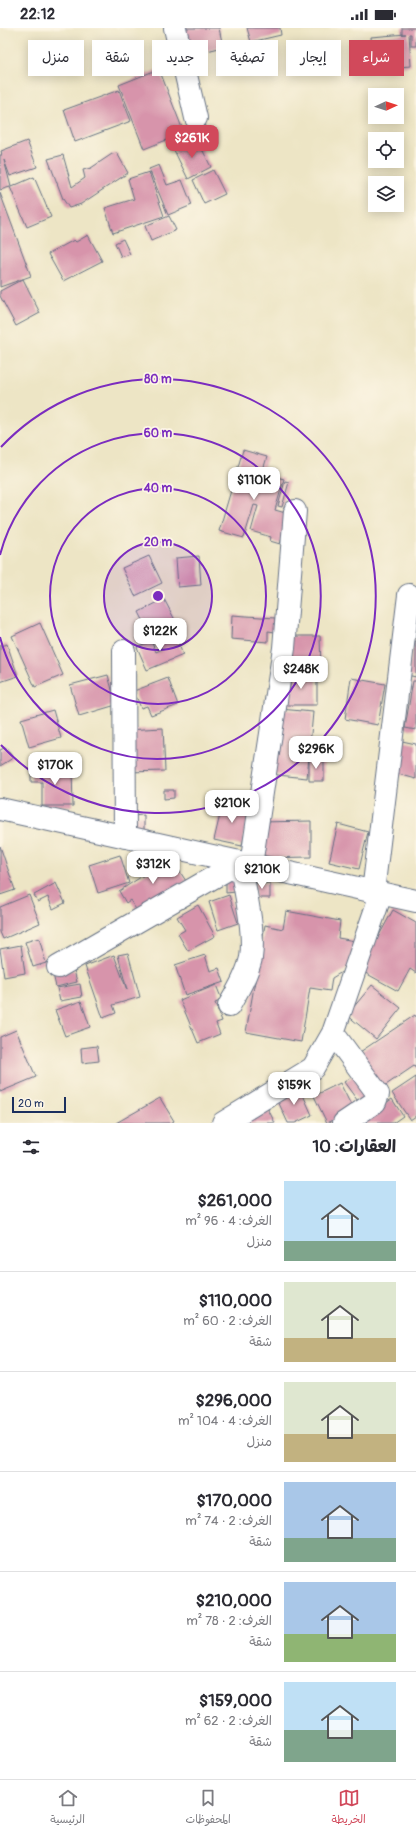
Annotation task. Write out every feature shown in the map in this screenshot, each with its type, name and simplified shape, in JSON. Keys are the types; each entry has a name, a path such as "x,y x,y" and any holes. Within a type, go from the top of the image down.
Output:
{"street":[{"path":"175,28 196,118"},
{"path":"229,1006 243,981 250,958 252,940 246,864 284,648 295,511"},
{"path":"223,1123 312,1068 333,1033 377,893 409,595"},
{"path":"124,651 125,837"},
{"path":"0,809 416,901"},
{"path":"58,967 246,864"},
{"path":"333,1033 378,1094 376,1102 344,1123"}],"building":[{"path":"180,28 219,28 222,40 216,40 216,49 208,51 208,40 183,40"},
{"path":"247,28 280,28 281,35 260,40 250,40"},
{"path":"402,28 416,28 416,46 411,46 411,34 409,34 411,66 404,67 404,40 371,40 371,37 406,34 402,34"},
{"path":"152,72 152,76 162,76 184,133 144,149 119,85"},
{"path":"119,90 131,121 75,142 64,110"},
{"path":"197,139 211,167 188,179 174,150"},
{"path":"27,141 37,167 10,176 4,160 11,187 34,177 51,217 27,227 10,187 0,190 0,155 2,155 1,151"},
{"path":"117,153 128,173 81,204 69,208 63,199 48,159 63,155 72,187 85,178 83,170 91,168 112,154"},
{"path":"159,165 167,185 182,180 192,205 168,215 149,169"},
{"path":"213,170 225,194 204,204 193,180"},
{"path":"149,172 164,216 113,233 105,208 134,199 128,179"},
{"path":"0,193 31,276 0,287"},
{"path":"169,216 176,230 151,241 145,226"},
{"path":"88,235 102,261 63,281 48,254 74,240 76,242"},
{"path":"123,239 130,254 121,257 115,243"},
{"path":"23,279 40,313 16,326 0,296 0,291"},
{"path":"243,450 267,457 262,473 284,479 275,510 289,514 280,544 270,541 271,537 251,531 258,506 254,505 244,538 219,531"},
{"path":"285,481 289,482 282,507 278,506"},
{"path":"149,556 162,583 135,596 122,568"},
{"path":"199,556 201,585 178,587 176,558"},
{"path":"164,599 176,622 151,636 139,612"},
{"path":"232,615 275,618 275,632 268,631 268,642 231,639"},
{"path":"40,623 63,675 35,687 12,636"},
{"path":"174,632 183,655 147,670 137,647 151,641 156,652 162,649 158,639"},
{"path":"291,636 320,636 321,670 291,670"},
{"path":"416,641 416,677 407,675"},
{"path":"7,644 18,676 0,682 0,646"},
{"path":"290,674 317,674 317,705 282,705 283,690 290,690"},
{"path":"108,675 116,705 79,716 70,685"},
{"path":"168,678 178,705 151,715 147,706 141,708 134,691"},
{"path":"351,678 385,684 378,725 345,719"},
{"path":"413,681 416,681 416,730 405,728"},
{"path":"280,709 313,712 307,778 268,774"},
{"path":"53,710 61,738 29,747 21,719"},
{"path":"163,728 165,771 128,772 126,730"},
{"path":"402,741 416,744 416,779 395,773"},
{"path":"6,747 13,758 0,766 0,750"},
{"path":"309,759 324,759 324,781 309,781"},
{"path":"31,769 72,769 73,806 42,806 42,782 31,782"},
{"path":"164,790 174,790 174,798 164,799"},
{"path":"223,802 250,808 242,846 214,840"},
{"path":"144,815 144,831 131,831 131,816"},
{"path":"311,821 311,857 259,858 259,822"},
{"path":"338,824 368,832 359,869 329,862"},
{"path":"0,846 15,890 0,895"},
{"path":"120,855 129,883 98,893 89,865"},
{"path":"171,858 186,881 137,911 130,900 126,903 119,891"},
{"path":"235,873 236,892 226,893 226,874"},
{"path":"56,883 65,903 53,909 48,897 38,902 34,895"},
{"path":"255,883 270,883 270,898 255,898"},
{"path":"29,895 40,923 3,939 0,932 0,907"},
{"path":"229,895 238,923 218,930 209,902"},
{"path":"198,905 215,936 188,951 178,934 185,930 177,917"},
{"path":"393,910 416,923 416,973 410,969 398,991 360,970"},
{"path":"286,911 340,921 338,938 355,941 350,967 332,978 330,991 310,988 301,1042 246,1032 265,925 283,929"},
{"path":"39,938 46,963 33,967 25,942"},
{"path":"21,945 25,973 4,977 0,949"},
{"path":"128,953 140,997 113,1005 116,1013 103,1018 85,966 114,955 127,990 118,955"},
{"path":"205,955 210,971 219,968 224,982 185,995 175,965"},
{"path":"74,970 77,982 56,987 53,974"},
{"path":"80,984 82,997 60,1001 57,988"},
{"path":"216,985 222,1000 215,1003 222,1021 216,1023 220,1034 198,1043 180,1000"},
{"path":"372,985 401,1008 376,1039 347,1015"},
{"path":"81,1001 90,1027 65,1036 55,1010"},
{"path":"415,1015 416,1069 414,1066 377,1091 354,1056"},
{"path":"16,1030 36,1077 0,1092 0,1037"},
{"path":"97,1046 99,1061 82,1063 81,1048"},
{"path":"356,1074 371,1096 360,1104 344,1082"},
{"path":"416,1077 416,1116 410,1120 392,1093"},
{"path":"340,1083 354,1111 327,1123 314,1096"},
{"path":"299,1086 312,1115 295,1123 288,1123 276,1097"},
{"path":"160,1098 174,1121 171,1123 116,1123"},
{"path":"392,1099 403,1116 393,1123 364,1123 361,1119"},
{"path":"266,1105 275,1123 232,1123"}]}
